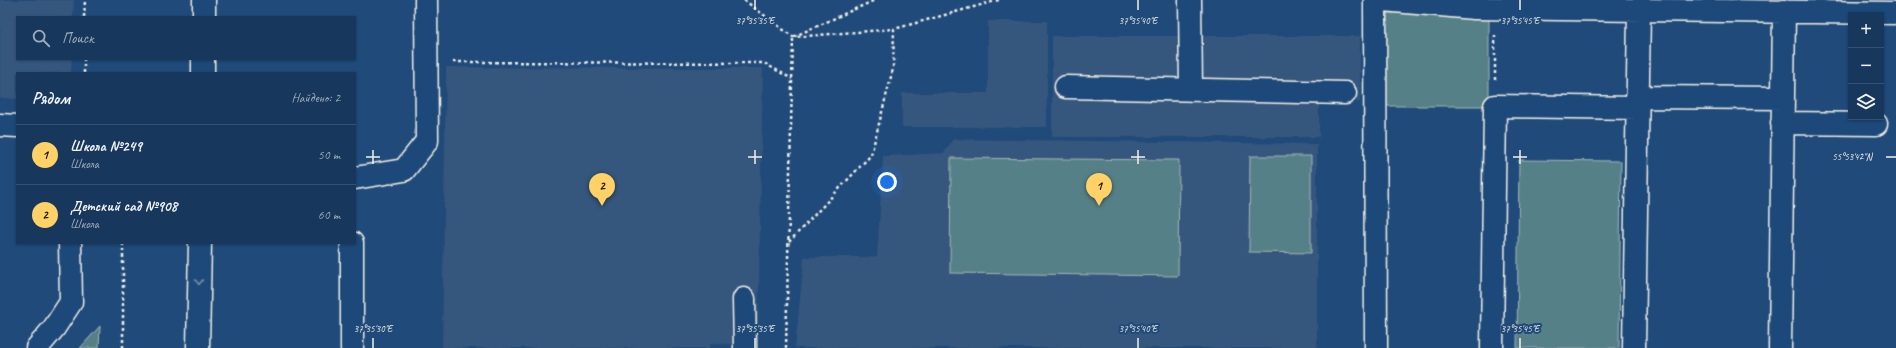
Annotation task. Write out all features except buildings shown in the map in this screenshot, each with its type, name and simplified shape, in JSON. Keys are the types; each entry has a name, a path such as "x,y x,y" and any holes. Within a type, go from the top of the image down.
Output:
{"street":[{"path":"204,0 204,16"},
{"path":"356,178 404,170 427,141 426,0"},
{"path":"1190,0 1191,90"},
{"path":"1374,0 1376,348"},
{"path":"1383,0 1474,8 1896,13"},
{"path":"1634,348 1638,10"},
{"path":"1780,348 1784,12"},
{"path":"203,60 203,72"},
{"path":"1066,87 1345,93"},
{"path":"1492,348 1495,106 1783,98"},
{"path":"1782,123 1876,124"},
{"path":"0,125 16,126"},
{"path":"37,348 54,328 71,302 70,244"},
{"path":"198,348 200,244"},
{"path":"352,244 352,348"},
{"path":"744,299 745,348"}],"path":[{"path":"84,0 84,16"},
{"path":"744,0 793,38 894,29 999,0"},
{"path":"793,38 875,0"},
{"path":"1495,8 1495,106"},
{"path":"788,243 871,155 893,69 894,29"},
{"path":"786,348 793,38"},
{"path":"84,60 84,72"},
{"path":"449,62 764,63 792,79"},
{"path":"123,244 123,348"}],"shaded area":[{"path":"0,0 74,0 73,16 16,16 16,60 72,60 71,72 16,72 16,99 0,98"},
{"path":"988,21 1047,21 1047,127 902,127 902,93 988,93"},
{"path":"1052,36 1360,36 1360,102 1319,102 1319,137 1052,137"},
{"path":"446,67 763,68 758,346 710,343 710,348 442,348"},
{"path":"953,139 1317,144 1317,348 795,348 804,257 877,257 883,156 944,153"}],"green space":[{"path":"1380,13 1489,13 1489,106 1380,106"},
{"path":"1250,156 1311,156 1311,253 1249,252"},
{"path":"951,158 1179,160 1178,276 950,273"},
{"path":"1519,160 1621,161 1619,348 1517,348"},
{"path":"100,326 99,348 80,348"}],"place":[{"name":"Детский сад №908","path":"602,206"},
{"name":"Школа №249","path":"1099,206"}]}
